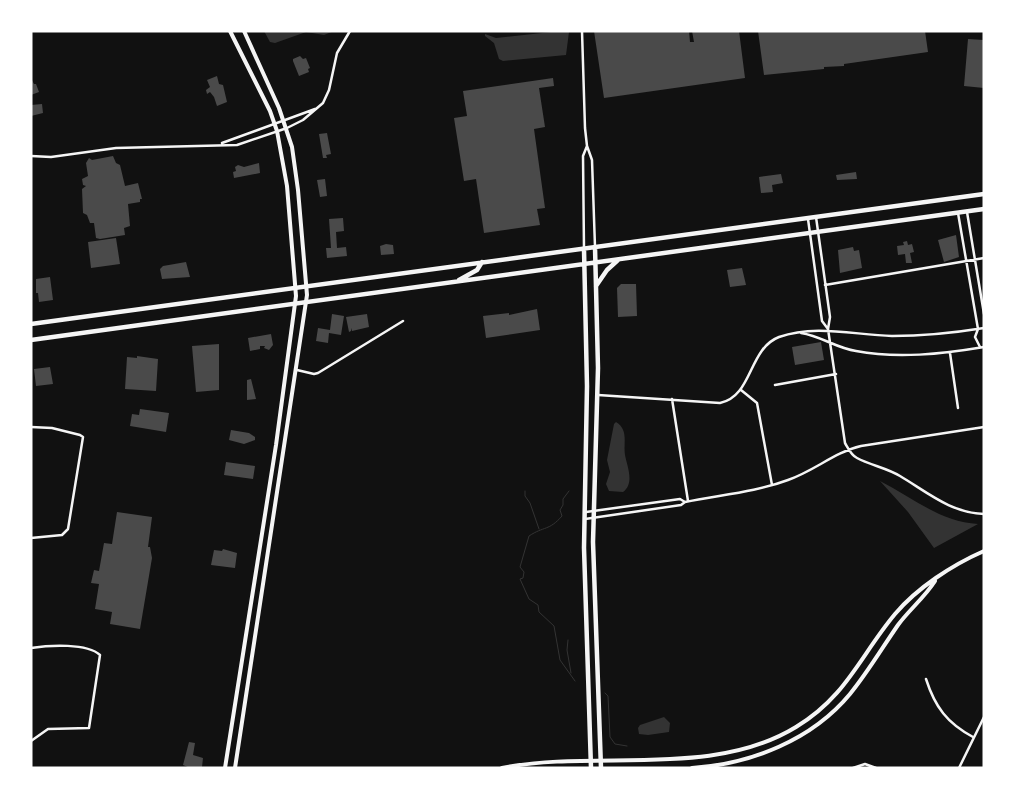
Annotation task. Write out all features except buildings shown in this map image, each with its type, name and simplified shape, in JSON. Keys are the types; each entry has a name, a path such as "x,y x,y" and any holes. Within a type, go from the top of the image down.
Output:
{"main road":[{"path":"225,768 276,445 296,304 287,186 277,131 230,31"},
{"path":"235,768 307,302 296,164 284,119 244,31"},
{"path":"32,323 984,194"},
{"path":"31,340 984,209"},
{"path":"594,247 597,395 593,518 601,768"},
{"path":"584,249 587,386 584,519 591,768"},
{"path":"596,287 607,270 619,259"},
{"path":"458,281 477,270 482,262"},
{"path":"502,768 600,760 714,756 745,750 785,733 809,718 834,697 853,675 901,607 924,586 984,551"},
{"path":"692,768 736,762 758,755 792,740 823,720 849,695 905,616 935,581"}],"street":[{"path":"31,156 51,157 116,148 237,144 286,128 304,120 317,108 330,90 338,53 350,31"},
{"path":"581,32 587,146 592,160 594,247"},
{"path":"221,144 274,122 317,108"},
{"path":"584,249 583,156 587,146"},
{"path":"958,212 978,329 976,339 979,346 983,348"},
{"path":"967,212 984,314"},
{"path":"816,217 830,317 828,329 845,443 848,449 857,458 899,475 920,490 959,510 984,514"},
{"path":"808,218 822,321 828,329"},
{"path":"825,285 984,258"},
{"path":"297,370 314,374 318,373 403,321"},
{"path":"597,395 720,403 729,401 741,390 768,343 776,338 828,329 857,334 926,336 984,328"},
{"path":"797,333 818,336 831,343 855,351 908,354 950,353 983,348"},
{"path":"950,353 958,408"},
{"path":"775,385 836,374"},
{"path":"741,390 757,403 772,485"},
{"path":"672,399 687,502"},
{"path":"31,427 52,428 80,435 83,438 68,529 62,535 31,538"},
{"path":"584,519 681,506 687,502 772,485 808,472 848,449 984,427"},
{"path":"584,512 680,499 687,502"},
{"path":"31,648 49,646 93,649 100,655 89,728 48,729 31,741"},
{"path":"926,679 940,712 957,728 973,737"},
{"path":"959,768 984,717"},
{"path":"853,768 865,764 876,768"}],"shaded area":[{"path":"264,31 334,31 324,35 306,32 275,43 270,42"},
{"path":"560,31 569,32 566,55 503,61 499,59 494,43 485,36 485,34 496,38"},
{"path":"616,422 623,429 625,437 625,455 629,474 629,484 623,492 609,491 606,484 610,472 607,460"},
{"path":"880,481 939,514 951,519 978,524 934,548 908,512"},
{"path":"664,717 670,723 669,732 648,735 639,734 638,728 640,725"}],"waterway":[{"path":"525,491 525,496 530,503 539,529"},
{"path":"569,491 563,499 563,505 560,510 562,516 550,526 529,536 520,567 524,572 523,578 520,579 529,599 538,605 539,612 554,626 560,660 575,681"},
{"path":"568,640 567,650 571,673"},
{"path":"605,693 608,696 610,737 615,744 627,746"}]}
